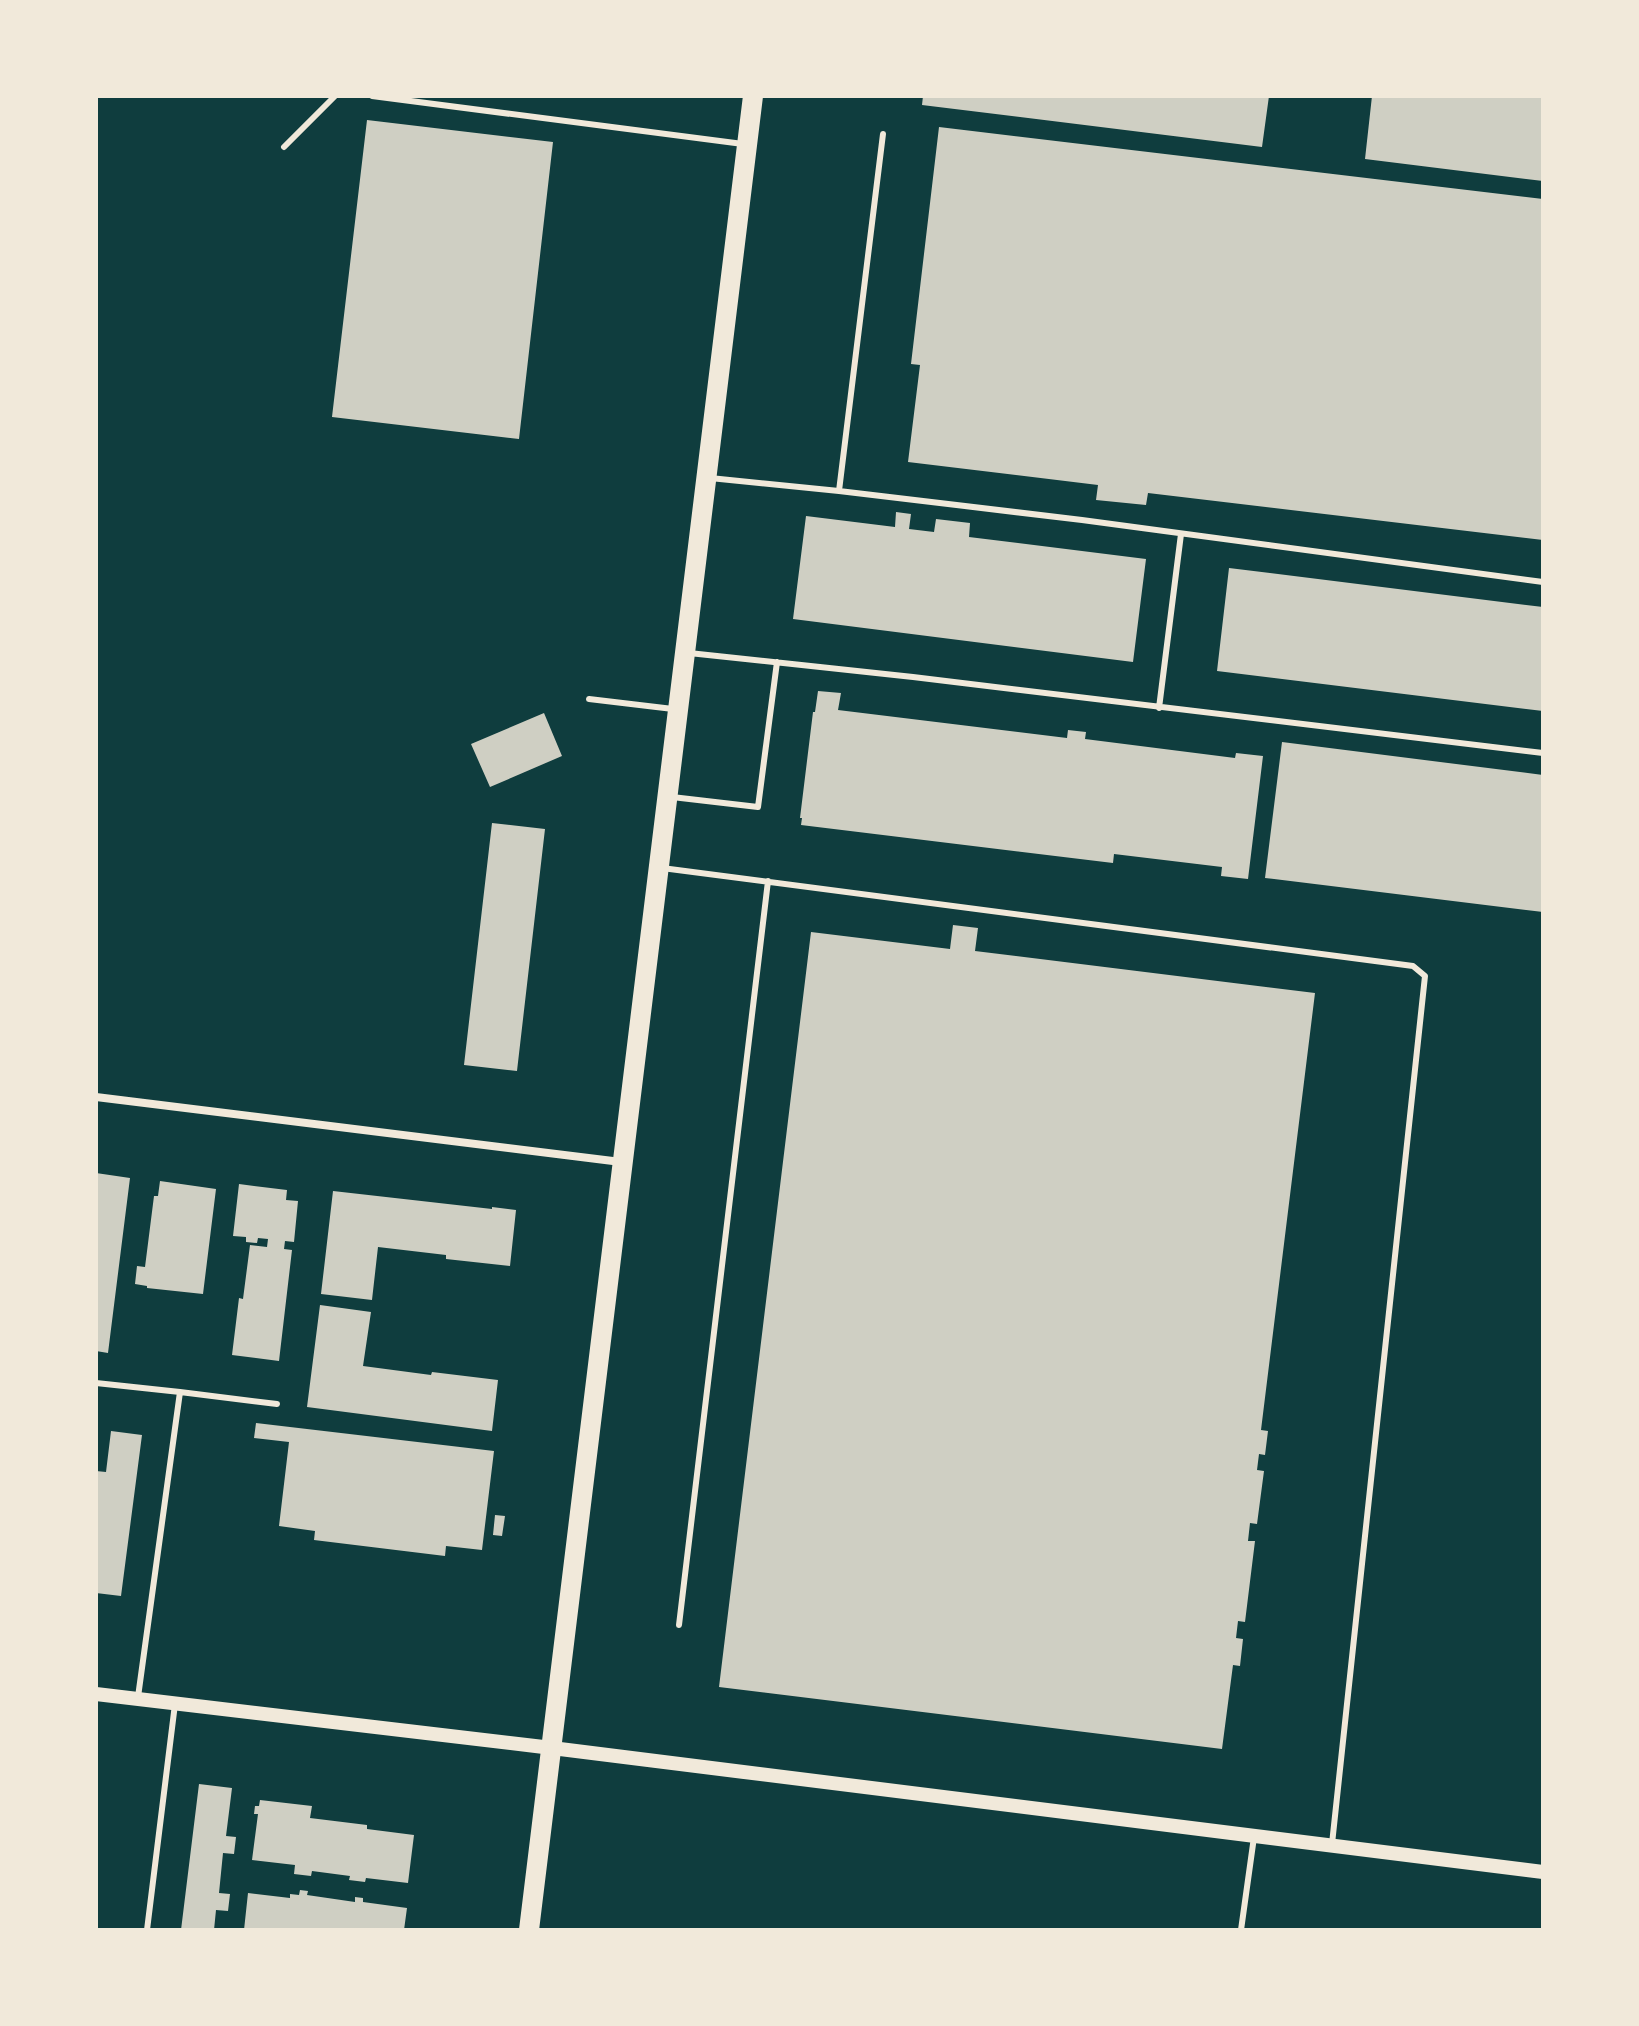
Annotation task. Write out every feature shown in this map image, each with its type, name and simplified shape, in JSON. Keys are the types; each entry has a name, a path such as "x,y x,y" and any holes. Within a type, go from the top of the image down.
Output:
{"main road":[{"path":"529,1930 753,96"}],"street":[{"path":"96,1097 621,1162"},
{"path":"96,1694 1543,1872"}],"lane":[{"path":"284,147 335,96"},
{"path":"372,96 747,144"},
{"path":"839,491 883,134"},
{"path":"706,478 839,491 1543,582"},
{"path":"1159,708 1181,534"},
{"path":"685,652 1543,753"},
{"path":"666,796 758,807 777,662"},
{"path":"589,699 677,709"},
{"path":"659,867 1413,966 1425,976 1332,1846"},
{"path":"679,1625 768,881"},
{"path":"96,1383 277,1404"},
{"path":"138,1699 180,1392"},
{"path":"147,1930 175,1704"},
{"path":"1241,1930 1254,1837"}],"building":[{"path":"923,96 1269,96 1262,147 922,105"},
{"path":"1372,96 1543,96 1543,181 1365,159"},
{"path":"367,120 553,142 519,439 332,417"},
{"path":"939,127 1543,199 1543,540 1148,493 1146,505 1096,500 1098,485 908,462 920,365 911,364"},
{"path":"896,512 911,514 909,529 934,532 936,519 970,523 969,537 1146,559 1133,662 793,619 806,516 895,527"},
{"path":"1229,568 1543,607 1543,711 1217,671"},
{"path":"818,691 841,693 838,710 1067,738 1068,730 1086,732 1085,739 1235,758 1236,753 1263,756 1248,879 1221,876 1222,867 1114,854 1113,863 801,825"},
{"path":"544,713 562,756 490,787 471,744"},
{"path":"1282,742 1543,775 1543,912 1265,878"},
{"path":"492,823 545,829 517,1071 464,1065"},
{"path":"953,925 978,928 975,951 1315,993 1261,1430 1268,1431 1265,1455 1259,1454 1257,1470 1264,1471 1257,1524 1250,1523 1248,1541 1255,1541 1245,1622 1238,1621 1236,1638 1243,1639 1240,1666 1233,1665 1222,1749 719,1687 811,932 950,949"},
{"path":"96,1173 130,1178 108,1353 96,1351"},
{"path":"160,1181 216,1189 203,1294 135,1284 137,1266 145,1267 154,1196 158,1196"},
{"path":"239,1184 287,1190 286,1200 298,1201 294,1242 285,1241 284,1249 292,1250 279,1361 232,1355 250,1245 267,1247 268,1239 258,1238 257,1243 246,1242 246,1237 233,1236"},
{"path":"333,1191 516,1210 510,1266 378,1247 372,1300 321,1294"},
{"path":"320,1305 371,1312 363,1366 498,1380 492,1431 307,1407"},
{"path":"256,1423 494,1451 482,1550 446,1546 445,1556 314,1540 315,1531 279,1526 289,1442 254,1438"},
{"path":"111,1431 142,1435 121,1596 96,1593 96,1471 106,1472"},
{"path":"495,1515 505,1516 502,1536 493,1535"},
{"path":"199,1784 232,1788 226,1836 236,1837 234,1854 223,1853 219,1893 230,1894 228,1911 216,1910 214,1930 181,1930"},
{"path":"260,1800 312,1806 310,1818 414,1835 408,1883 366,1878 365,1882 349,1880 350,1876 312,1871 311,1876 294,1874 295,1865 252,1860 258,1814 254,1814 255,1806 259,1806"},
{"path":"300,1890 308,1891 307,1895 355,1902 355,1897 363,1898 363,1902 407,1908 404,1930 244,1930 248,1893 290,1898 290,1894 299,1895"}]}
